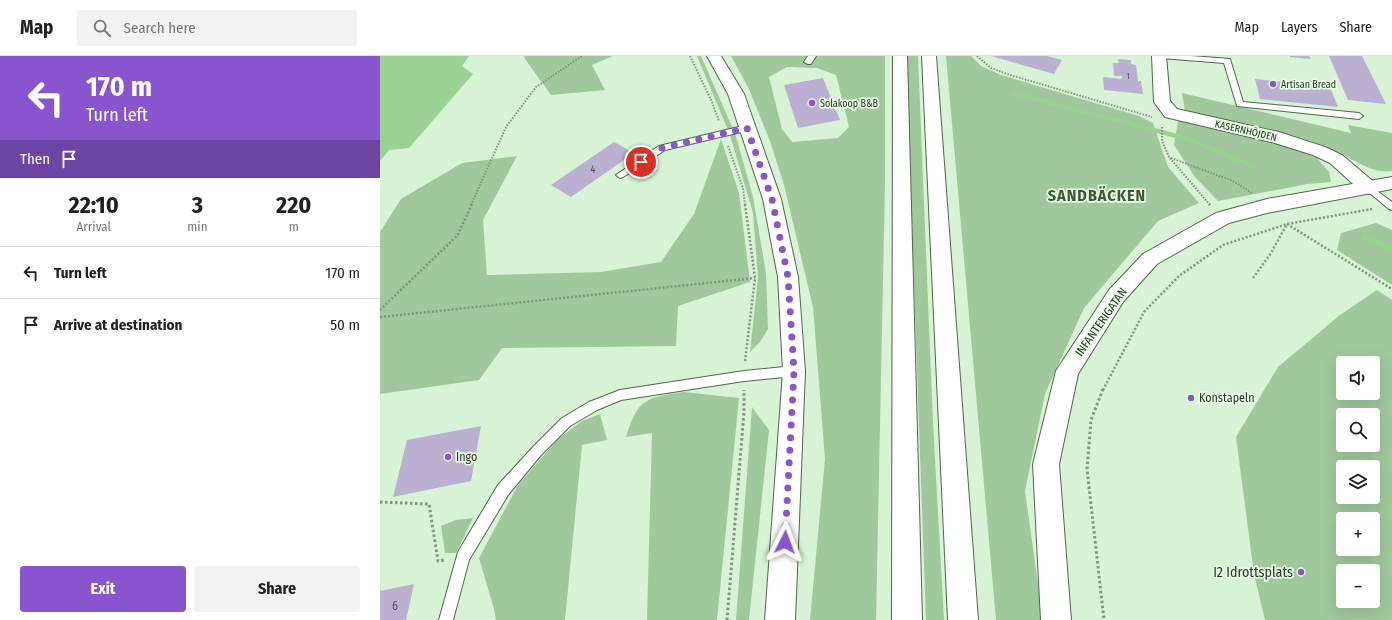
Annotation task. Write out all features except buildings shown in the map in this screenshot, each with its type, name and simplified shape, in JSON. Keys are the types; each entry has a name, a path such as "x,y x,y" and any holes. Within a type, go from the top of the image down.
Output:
{"main road":[{"path":"714,56 736,94 772,199 788,277 794,371 780,620"},
{"path":"900,56 907,620"},
{"path":"929,56 963,620"},
{"name":"KASERNHÖJDEN","path":"1160,56 1162,102 1170,113 1279,138 1319,151 1336,159 1368,188"},
{"name":"INFANTERIGATAN","path":"1056,620 1046,464 1067,371 1116,296 1150,259 1222,218 1267,206 1392,183"}],"lane":[{"path":"1160,56 1227,62 1240,104 1359,116"},
{"path":"620,175 662,148 747,128"},
{"path":"1368,188 1392,207"},
{"path":"446,620 456,580 464,557 503,490 537,451 566,422 592,406 620,395 744,376 794,371"}],"path":[{"path":"380,310 457,236 506,127 536,87 582,56"},
{"path":"690,56 712,102 743,188 755,278 744,376 744,412 727,620"},
{"path":"977,56 991,68 1007,74 1154,118"},
{"path":"1162,126 1162,141 1169,157 1222,218"},
{"path":"1104,620 1087,469 1091,420 1106,381 1144,312 1179,276 1224,245 1287,224 1392,207"},
{"path":"1253,278 1271,253 1287,224"},
{"path":"380,317 755,278"},
{"path":"380,502 429,504 438,561 464,557"}],"shaded area":[{"path":"380,56 469,56 462,66 473,74 409,148 389,150 380,161"},
{"path":"524,56 613,56 592,65 605,90 551,95"},
{"path":"697,56 701,56 733,129 728,130"},
{"path":"731,56 885,56 885,184 876,620 810,620 825,459 813,307 784,185 770,141 749,89","holes":["787,67 817,68 836,75 849,127 838,138 792,142 782,129 769,77"]},
{"path":"908,56 918,56 933,423 944,620 926,620 908,119"},
{"path":"946,56 971,56 981,66 1001,75 1139,116 1153,123 1168,167 1199,203 1158,221 1084,308 1045,394 1025,491 1043,620 996,620"},
{"path":"1182,93 1351,133 1348,125 1392,133 1392,171 1370,168 1336,151 1300,137 1262,127 1185,111"},
{"path":"1178,121 1263,139 1292,148 1317,158 1329,172 1331,182 1308,184 1218,201 1195,177 1174,145"},
{"path":"735,133 753,197 766,273 768,329 760,342 750,352 758,278 753,213 730,135"},
{"path":"721,139 739,193 750,282 678,306 676,346 502,348 479,380 380,394 380,232 401,199 462,163 517,156 483,220 487,275 601,272 661,262 694,214"},
{"path":"1376,223 1392,230 1392,285 1337,250 1341,233"},
{"path":"1377,290 1392,300 1392,620 1265,620 1254,574 1236,437 1278,367 1340,315"},
{"path":"684,392 739,398 717,620 647,620 652,433 626,437 635,414 645,402 661,396"},
{"path":"752,407 769,430 749,620 736,620"},
{"path":"600,414 607,440 582,445 565,620 496,620 479,558 518,485 558,439 582,421"},
{"path":"473,518 456,553 445,553 441,526 456,520"}],"waterway":[{"path":"1013,93 1188,139 1253,166"},
{"path":"1364,237 1392,248"}],"place":[{"name":"Artisan Bread","path":"1273,84"},
{"name":"Solakoop B&B","path":"812,103"},
{"name":"Konstapeln","path":"1191,398"},
{"name":"Ingo","path":"448,457"},
{"name":"I2 Idrottsplats","path":"1301,572"}],"district":[{"name":"SANDBÄCKEN","path":"1097,195"}],"route":[{"path":"641,162 662,148 747,128 772,199 788,277 794,371 785,542"}]}
